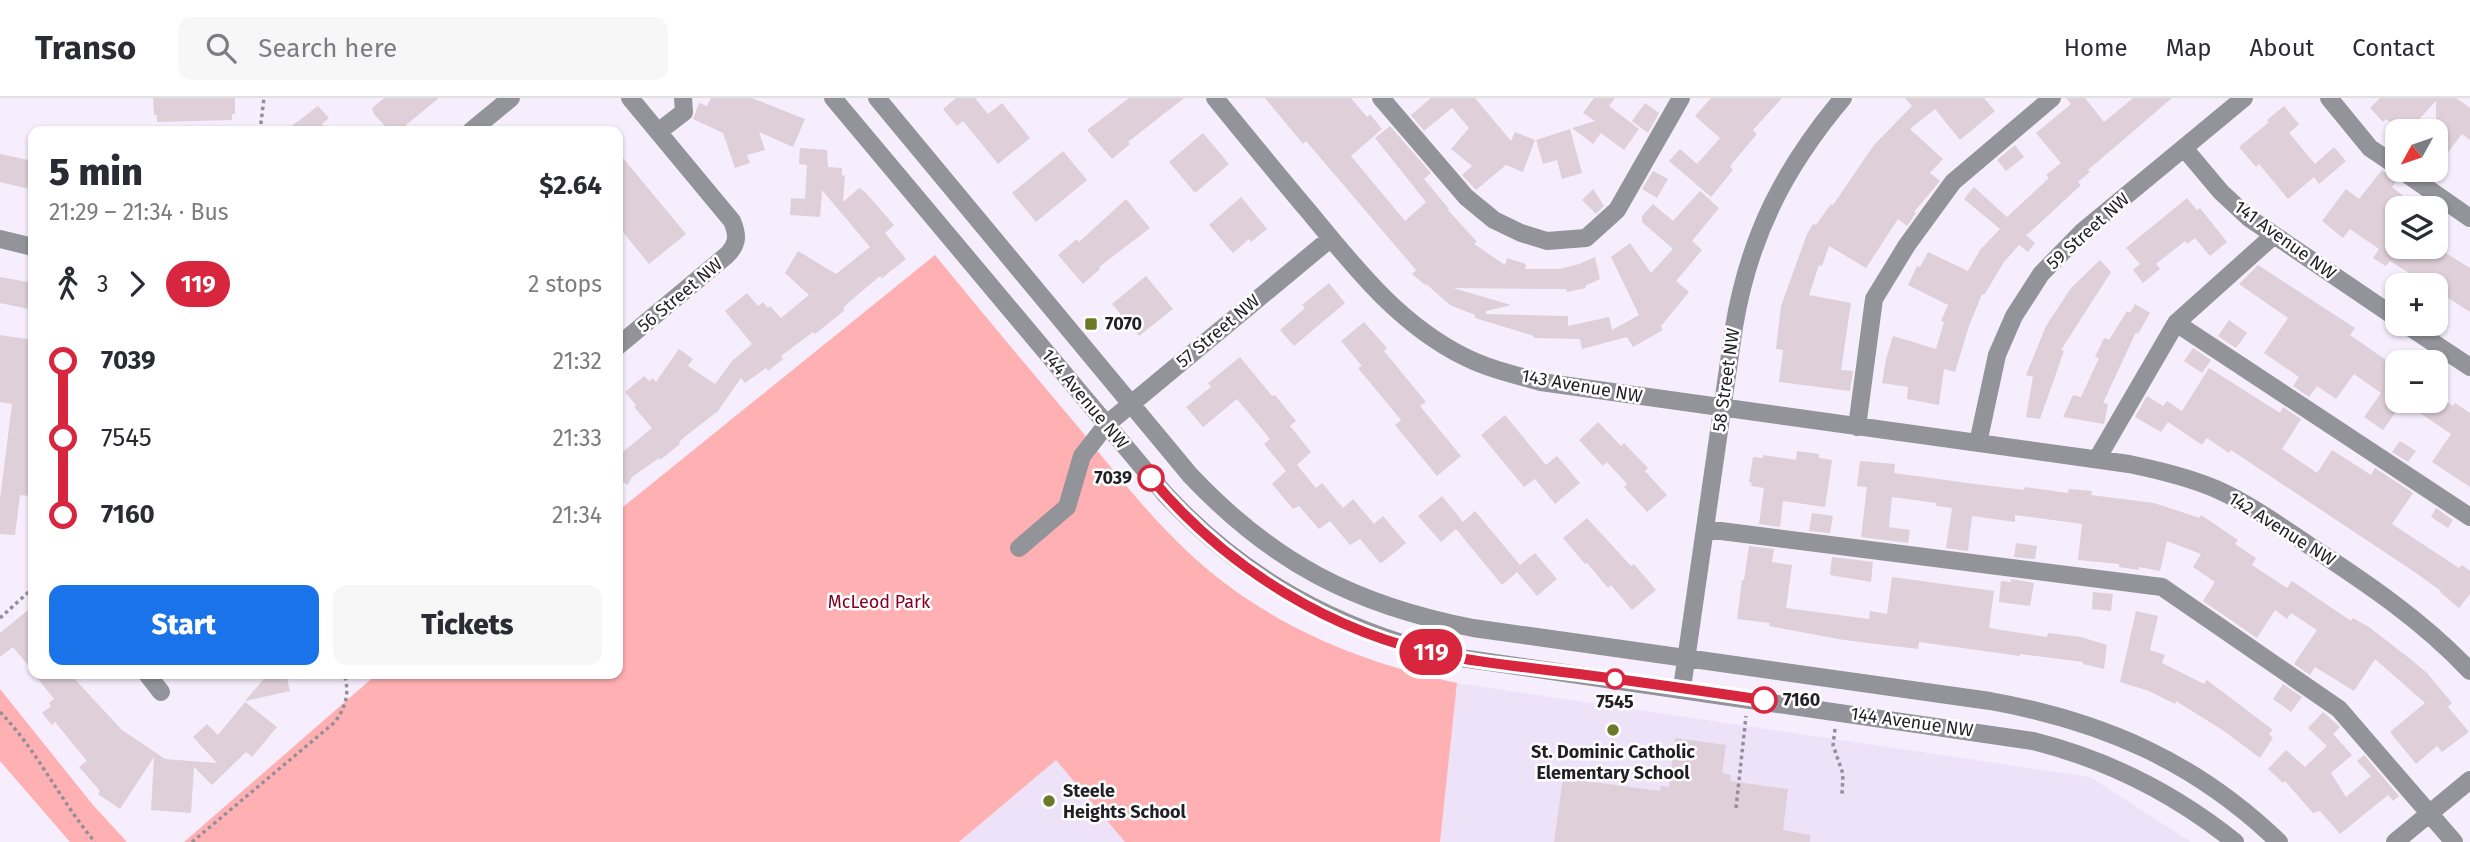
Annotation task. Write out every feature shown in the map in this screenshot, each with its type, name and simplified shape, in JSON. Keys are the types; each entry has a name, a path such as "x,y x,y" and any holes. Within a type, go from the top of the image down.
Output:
{"street":[{"path":"630,98 658,132 684,112 683,98"},
{"name":"144 Avenue NW","path":"833,98 1164,494 1214,543 1278,588 1341,621 1387,639 1447,656 2005,735 2078,753 2158,789 2190,808 2235,842"},
{"name":"144 Avenue NW","path":"877,98 1189,475 1224,511 1289,560 1340,587 1416,616 1444,622 1990,701 2032,708 2079,721 2151,750 2209,784 2279,842"},
{"name":"143 Avenue NW","path":"1215,98 1372,286 1401,315 1465,357 1541,382 1978,443"},
{"path":"1381,98 1466,197 1494,220 1546,241 1586,238 1617,210 1681,98"},
{"name":"58 Street NW","path":"1682,688 1740,294 1759,232 1783,181 1843,98"},
{"path":"1857,427 1874,299 1907,245 1953,182 2052,98"},
{"name":"59 Street NW","path":"1978,443 1997,355 2026,295 2048,266 2082,232 2244,98"},
{"path":"2329,98 2370,148 2385,158"},
{"name":"56 Street NW","path":"623,342 727,255 737,240 732,221 658,132"},
{"name":"141 Avenue NW","path":"2184,148 2235,206 2273,236 2385,310"},
{"path":"2420,182 2470,218"},
{"path":"2097,460 2176,323 2273,236"},
{"path":"0,239 28,246"},
{"name":"57 Street NW","path":"1019,548 1067,507 1082,456 1107,424 1331,239"},
{"path":"2176,323 2470,517"},
{"path":"2423,336 2470,367"},
{"name":"142 Avenue NW","path":"1978,443 2129,464 2216,489 2239,500 2364,581 2437,638 2470,671"},
{"path":"1705,529 2162,587 2340,709 2454,842"},
{"path":"151,679 161,692"},
{"path":"2395,842 2470,780"}],"path":[{"path":"261,126 264,98"},
{"path":"0,618 28,592"},
{"path":"192,842 335,722 341,714 346,697 345,679"},
{"path":"1736,808 1748,698"},
{"path":"1836,711 1833,745 1843,774 1842,795"},
{"path":"0,712 27,743 71,811 95,842"}],"shaded area":[{"name":"St. Dominic Catholic Elementary School","path":"1457,683 2090,777 2191,842 1440,842"},
{"name":"Steele Heights School","path":"1056,759 1125,842 959,842"}],"green space":[{"name":"McLeod Park","path":"935,255 1136,497 1172,537 1212,573 1260,607 1313,636 1369,659 1457,683 1440,842 1125,842 1056,760 959,842 184,842 371,679 623,679 623,507"},
{"path":"0,689 93,805 127,842 70,842 0,761"}],"building":[{"path":"153,98 235,98 235,114 232,114 232,120 157,122"},
{"path":"384,98 439,98 407,126 385,126 372,108"},
{"path":"711,98 752,98 805,119 793,147 759,132 765,150 747,155 750,163 735,168 723,133 693,119 699,103 707,106"},
{"path":"956,98 975,98 988,114 1002,103 1030,138 998,164 963,121 957,126 943,109"},
{"path":"1129,98 1184,98 1128,142 1130,144 1112,159 1087,130"},
{"path":"1265,98 1351,98 1367,117 1370,114 1382,129 1351,156 1405,221 1426,202 1375,138 1390,126 1431,173 1424,179 1477,242 1474,244 1505,265 1507,258 1526,264 1525,269 1559,269 1595,257 1600,279 1585,286 1586,288 1567,292 1566,289 1453,288 1511,305 1486,311 1486,314 1568,316 1568,326 1609,317 1612,330 1639,315 1611,257 1630,243 1651,273 1673,249 1642,222 1642,216 1653,204 1673,221 1700,191 1719,208 1692,241 1702,250 1676,281 1689,292 1661,326 1663,330 1633,347 1627,337 1582,349 1580,339 1534,338 1475,318 1475,315 1450,305 1412,274 1416,270 1306,141 1303,144"},
{"path":"1431,98 1475,98 1511,141 1515,132 1535,140 1523,172 1506,165 1476,190 1462,175 1472,166 1451,149 1469,128 1452,108 1424,131 1411,115"},
{"path":"1594,98 1615,98 1609,106 1639,129 1624,150 1601,133 1593,144 1572,128 1595,121 1583,113"},
{"path":"1711,98 1782,98 1753,130 1757,134 1730,166 1733,170 1711,197 1669,161 1680,149 1697,164 1720,138 1695,116"},
{"path":"1905,98 1984,98 1995,111 1960,140 1935,109 1910,129 1943,159 1930,173 1940,181 1914,212 1916,213 1907,226 1898,219 1866,268 1829,246 1822,266 1819,265 1809,295 1851,303 1841,370 1853,371 1850,391 1779,382 1783,350 1776,349 1781,306 1807,234 1813,224 1816,225 1831,204 1833,205 1874,145 1912,106"},
{"path":"2066,98 2085,98 2104,122 2133,98 2172,98 2088,170 2090,172 2078,182 2081,185 2026,235 2035,243 2028,252 2019,245 2004,262 1984,295 1982,294 1955,372 1944,369 1939,405 1907,399 1908,387 1882,383 1893,336 1936,349 1944,322 1941,321 1948,305 1908,285 1917,266 1920,267 1928,252 1968,271 1980,250 2000,229 1964,199 1974,187 2007,217 2049,178 2046,175 2061,163 2036,133 2071,104"},
{"path":"2380,98 2456,98 2470,108 2470,140 2462,134 2448,152 2448,119 2436,119 2436,101 2419,119 2385,119 2383,122 2370,108"},
{"path":"1645,103 1659,113 1648,133 1632,121"},
{"path":"318,106 329,118 322,124 324,126 292,126"},
{"path":"2284,106 2299,124 2289,133 2315,164 2334,147 2346,161 2319,184 2314,177 2288,199 2259,164 2256,167 2239,147"},
{"path":"1570,129 1582,173 1562,179 1557,160 1543,164 1536,140"},
{"path":"1203,133 1229,164 1195,193 1169,162"},
{"path":"2015,145 2024,157 2006,171 1997,160"},
{"path":"800,148 827,150 828,167 842,168 842,175 845,176 843,202 859,188 865,192 894,225 885,233 906,259 882,278 880,276 815,334 813,332 781,356 783,359 768,371 766,368 745,383 741,378 718,411 660,460 659,458 632,477 628,485 623,482 623,452 652,428 625,392 644,376 649,381 653,378 656,382 679,349 693,359 688,366 715,384 732,361 752,344 725,311 747,293 758,306 763,302 781,318 809,295 785,273 798,251 836,274 870,247 822,190 820,217 790,215 791,198 805,199 807,165 799,164"},
{"path":"1063,151 1087,180 1036,222 1012,193"},
{"path":"0,154 28,160 28,189 0,182"},
{"path":"623,158 686,234 649,264 623,232"},
{"path":"2382,170 2385,172 2385,182 2396,182 2392,187 2403,196 2385,196 2385,259 2448,259 2448,254 2470,268 2470,312 2448,298 2448,273 2409,273 2390,261 2386,266 2373,258 2379,249 2350,229 2343,238 2322,221 2346,189 2359,199"},
{"path":"1653,171 1668,179 1657,198 1642,189"},
{"path":"1593,189 1604,206 1596,214 1582,200"},
{"path":"1241,197 1267,229 1251,242 1249,239 1233,253 1209,225"},
{"path":"2187,198 2197,210 2200,208 2227,242 2210,256 2195,238 2187,244 2185,241 2156,264 2160,269 2143,283 2133,270 2140,264 2126,248"},
{"path":"1126,199 1150,228 1099,267 1083,284 1058,255 1077,239 1079,242"},
{"path":"2100,260 2111,272 2061,350 2064,351 2040,419 2026,417 2033,377 2026,375 2046,326 2071,288"},
{"path":"2258,265 2355,328 2350,335 2385,359 2385,413 2395,413 2383,430 2364,417 2381,393 2354,374 2336,399 2317,386 2309,397 2293,386 2299,377 2264,353 2288,318 2239,284"},
{"path":"1146,276 1173,309 1139,336 1112,304"},
{"path":"0,277 28,282 28,309 0,303"},
{"path":"1329,283 1345,303 1294,346 1280,330 1305,308 1302,305"},
{"path":"2135,304 2150,313 2138,334 2136,332 2103,403 2108,404 2104,424 2063,417 2073,395 2081,397 2099,358 2095,357 2104,338 2109,340 2127,311 2130,313"},
{"path":"2229,320 2247,333 2236,348 2218,336"},
{"path":"1364,322 1387,348 1384,351 1426,402 1420,406 1461,456 1437,476 1395,425 1401,420 1358,368 1362,366 1341,341"},
{"path":"0,335 28,339 28,496 20,495 15,535 0,534 0,499 12,404 0,402"},
{"path":"2193,348 2211,360 2202,373 2184,361"},
{"path":"1240,357 1296,421 1290,426 1311,452 1297,465 1316,488 1322,483 1343,508 1353,499 1374,524 1383,516 1406,543 1383,562 1380,563 1360,539 1350,545 1330,521 1319,529 1299,506 1293,509 1272,484 1286,471 1264,444 1270,439 1237,399 1203,427 1186,407 1211,387 1208,383"},
{"path":"2209,368 2280,413 2283,407 2301,419 2282,449 2317,473 2332,450 2371,475 2375,468 2413,493 2392,524 2459,568 2462,565 2470,571 2470,594 2459,608 2416,573 2231,450 2229,453 2207,438 2202,445 2168,422 2161,432 2135,417 2147,396 2163,406 2167,401 2182,411"},
{"path":"2448,402 2453,406 2455,403 2470,413 2470,487 2432,462 2451,434 2420,413 2448,413"},
{"path":"1505,415 1546,465 1557,456 1580,483 1555,504 1535,479 1524,487 1481,435"},
{"path":"1598,422 1621,446 1624,443 1648,468 1645,471 1667,495 1647,512 1624,487 1627,484 1607,462 1603,466 1579,440"},
{"path":"2400,441 2416,451 2408,462 2392,452"},
{"path":"1797,451 1819,454 1819,458 1832,460 1825,507 1783,501 1780,527 1759,524 1764,488 1751,486 1752,483 1749,482 1753,457 1763,458 1763,455 1796,460"},
{"path":"1860,461 1895,464 1894,473 1967,483 2068,493 2069,489 2092,491 2091,495 2154,503 2200,518 2201,515 2238,540 2235,544 2256,558 2252,565 2287,588 2292,581 2351,621 2353,618 2369,627 2409,658 2427,673 2452,703 2448,707 2469,732 2442,752 2437,746 2416,764 2390,732 2425,703 2375,659 2354,691 2315,667 2310,675 2294,664 2317,630 2291,613 2287,619 2275,610 2257,638 2203,601 2215,582 2193,567 2201,554 2167,541 2160,571 2139,567 2139,570 2119,567 2119,564 2078,560 2082,524 2015,515 2015,522 1972,516 1968,551 1946,548 1952,508 1892,497 1889,527 1910,530 1908,543 1861,537 1867,487 1857,486"},
{"path":"1442,496 1463,522 1475,511 1520,565 1535,553 1557,579 1537,596 1517,572 1502,585 1456,529 1441,542 1418,516"},
{"path":"2436,508 2453,520 2448,528 2431,517"},
{"path":"1812,513 1833,516 1830,533 1809,531"},
{"path":"1587,518 1631,566 1634,564 1656,590 1632,610 1611,585 1608,588 1563,538"},
{"path":"2016,543 2037,546 2035,559 2014,557"},
{"path":"1749,546 1774,549 1772,562 1792,565 1786,608 1869,619 1870,611 1887,614 1892,577 1994,591 1989,628 2047,637 2048,633 2081,637 2107,645 2104,669 2083,662 1919,642 1918,649 1844,640 1769,626 1770,623 1737,619"},
{"path":"1832,557 1873,562 1871,582 1830,575"},
{"path":"2011,579 2034,583 2030,606 1999,602 2001,581 2011,582"},
{"path":"2093,592 2113,594 2111,611 2092,609"},
{"path":"28,610 28,665 13,647 0,657 0,633"},
{"path":"2136,611 2158,616 2150,650 2165,655 2162,663 2204,684 2207,680 2273,730 2269,734 2273,738 2260,758 2224,731 2176,701 2175,704 2149,691 2120,682"},
{"path":"38,679 75,679 122,730 165,759 217,763 193,737 207,724 218,735 245,702 277,727 252,757 246,752 212,785 194,767 191,813 151,810 154,757 120,809 98,794 100,791 79,767 87,761 55,722 52,725 42,713 51,706 49,703 54,699"},
{"path":"264,679 287,679 290,691 245,701"},
{"path":"2283,684 2302,697 2291,712 2273,699"},
{"path":"2323,712 2340,727 2333,734 2352,755 2331,773 2346,797 2371,776 2357,761 2364,755 2399,796 2393,801 2388,795 2340,834 2320,811 2313,813 2285,781 2283,783 2268,769 2286,750 2305,767 2327,746 2308,728"},
{"path":"1675,738 1726,745 1722,773 1731,775 1730,781 1788,789 1783,830 1810,835 1810,842 1554,842 1563,778 1660,791 1661,786 1669,787"}],"bus line":[{"name":"119","path":"1151,478 1214,543 1254,573 1301,602 1360,630 1447,656 1764,700"}],"place":[{"name":"7070","path":"1091,324"},
{"name":"7039","path":"1151,478"},
{"name":"7545","path":"1615,679"},
{"name":"7160","path":"1764,700"},
{"name":"St. Dominic Catholic Elementary School","path":"1613,730"},
{"name":"Steele Heights School","path":"1049,801"}]}
